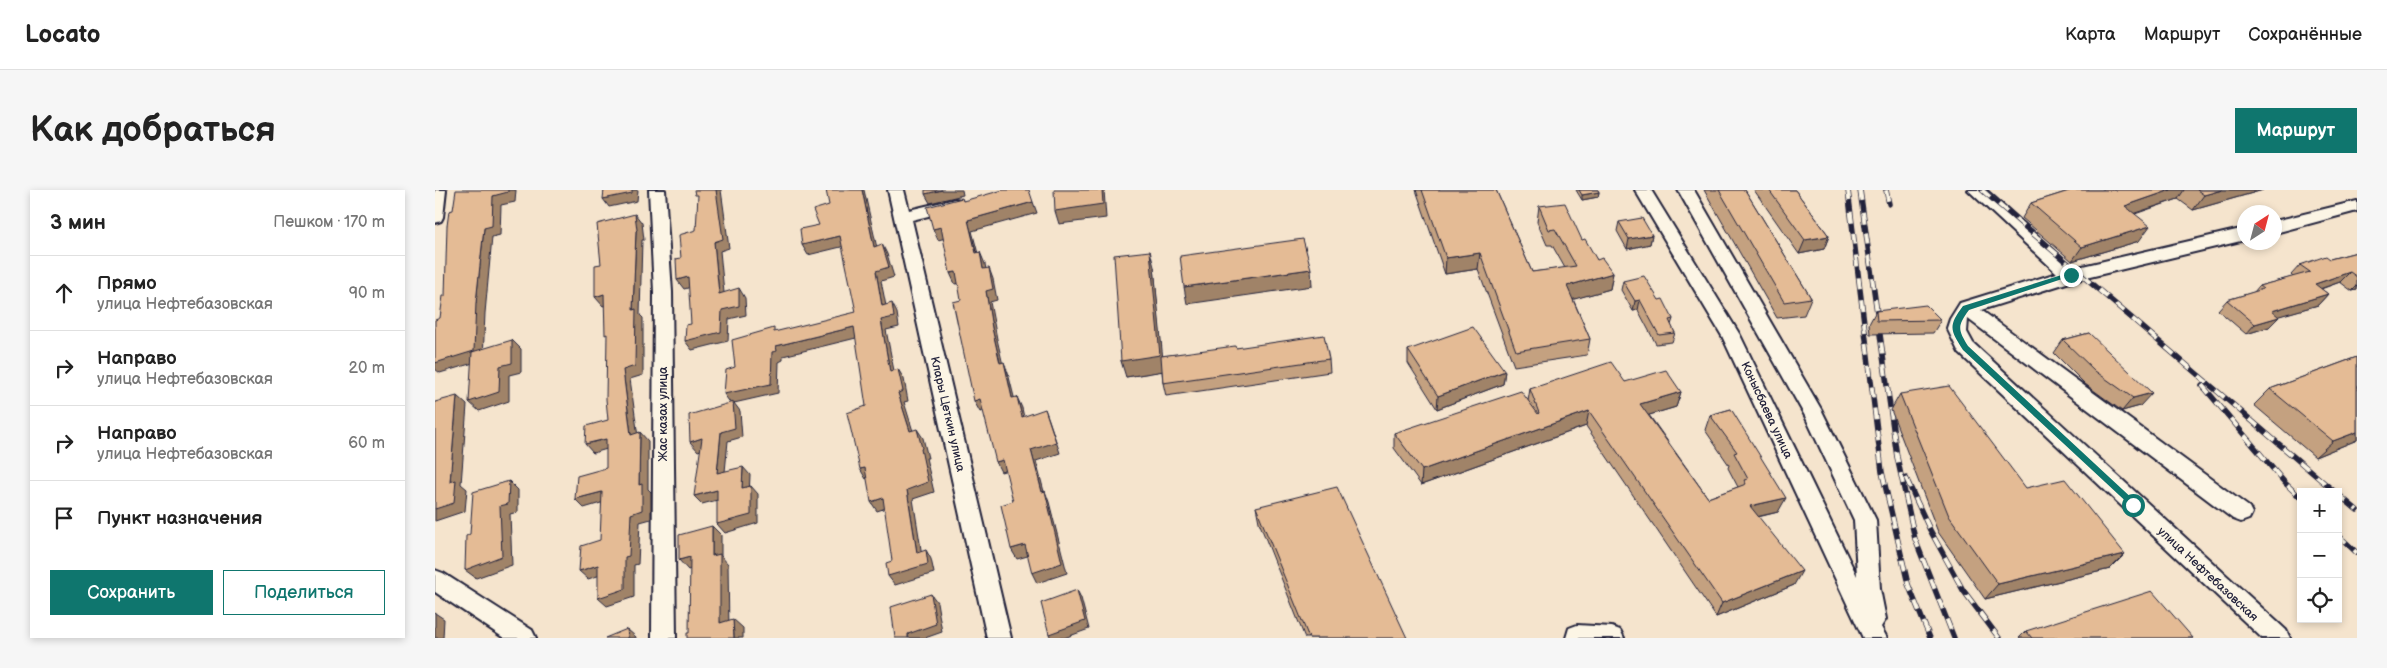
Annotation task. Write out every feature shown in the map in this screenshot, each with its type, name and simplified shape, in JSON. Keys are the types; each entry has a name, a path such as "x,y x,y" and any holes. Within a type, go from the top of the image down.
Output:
{"street":[{"path":"435,217 438,190"},
{"name":"Жас казах улица","path":"657,190 663,292 664,638"},
{"name":"Клары Цеткин улица","path":"896,190 999,638"},
{"name":"Конысбаева улица","path":"1643,190 1731,335 1877,638"},
{"path":"1686,190 1814,414 1865,520 1869,590 1877,638"},
{"path":"1976,190 2071,275"},
{"path":"903,217 968,201"},
{"path":"2282,225 2357,206"},
{"path":"1966,308 2071,275 2237,236"},
{"path":"1966,308 2241,513"},
{"name":"улица Нефтебазовская","path":"1966,308 1957,320 1956,333 1966,348 2278,638"},
{"path":"435,580 525,638"},
{"path":"1577,636 1612,638"}],"building":[{"path":"456,190 508,190 508,192 493,196 492,226 484,228 476,303 474,351 435,363 435,320 440,318 443,296 445,296 447,226 449,211 453,210"},
{"path":"604,190 632,190 632,193 603,199"},
{"path":"694,190 716,190 723,239 714,242 719,294 739,288 739,306 722,310 721,332 685,341 686,325 691,324 688,277 677,280 676,259 681,258 679,235 696,230 698,195 695,195"},
{"path":"826,190 862,190 874,247 882,244 889,267 876,271 882,306 892,303 894,317 881,320 890,372 898,369 903,391 898,393 910,431 917,429 928,482 907,490 917,553 926,550 928,564 888,576 886,563 892,561 883,498 871,502 865,468 860,469 847,413 866,406 854,327 776,346 777,351 772,352 771,384 724,394 726,370 735,367 732,340 774,328 774,332 856,312 840,236 802,245 800,229 819,225 813,210 829,205"},
{"path":"925,190 942,190 925,194"},
{"path":"1003,190 1029,190 1033,202 968,220 976,253 980,252 983,269 989,268 993,289 986,291 992,328 1000,363 1004,362 1012,398 1017,397 1022,417 1045,409 1056,442 1031,450 1042,492 1045,491 1062,563 1032,573 1025,545 1011,549 1001,505 1013,501 1003,460 996,462 980,399 974,401 953,302 961,300 956,272 950,273 941,227 933,229 927,207 962,198 963,201"},
{"path":"1054,190 1102,190 1103,204 1055,211"},
{"path":"1422,190 1496,190 1532,272 1576,266 1555,229 1549,230 1539,206 1565,203 1582,240 1585,239 1597,260 1602,258 1613,273 1567,286 1590,339 1516,351 1480,253 1446,258"},
{"path":"1579,190 1598,190 1599,192 1582,195"},
{"path":"1719,190 1745,190 1811,298 1784,302"},
{"path":"1769,190 1795,190 1829,236 1805,240"},
{"path":"2072,190 2171,190 2125,206 2150,226 2082,247 2031,203"},
{"path":"2197,190 2222,190 2204,195"},
{"path":"635,214 637,230 633,310 636,309 635,366 623,370 631,435 640,432 639,485 642,484 642,510 631,514 629,556 625,557 625,589 598,598 598,565 579,571 581,546 600,540 602,492 575,499 577,476 606,468 606,439 585,444 586,426 608,420 606,399 607,334 605,335 604,294 595,297 595,265 601,264 597,224"},
{"path":"1642,218 1652,235 1629,239 1619,222"},
{"path":"1303,239 1311,269 1184,287 1180,256"},
{"path":"1150,251 1160,355 1121,361 1114,255"},
{"path":"2357,252 2357,277 2350,272 2315,284 2328,294 2272,311 2279,317 2255,324 2227,300 2263,289 2259,286 2310,272 2300,265 2326,256 2330,259"},
{"path":"1644,276 1659,300 1663,299 1673,319 1669,320 1675,333 1659,335 1640,300 1635,301 1623,281"},
{"path":"1926,305 1941,320 1877,321 1876,311"},
{"path":"1473,327 1505,371 1438,396 1408,350"},
{"path":"2089,333 2152,393 2133,398 2095,371 2063,340"},
{"path":"1324,335 1329,359 1163,383 1161,356 1235,346 1236,348"},
{"path":"512,340 512,363 500,366 499,392 469,402 472,352"},
{"path":"2357,357 2357,432 2333,441 2270,389"},
{"path":"1611,362 1625,382 1666,370 1681,392 1640,404 1708,498 1746,484 1744,480 1748,479 1734,453 1737,452 1710,415 1731,409 1786,498 1750,506 1802,571 1722,603 1589,411 1422,470 1394,433 1521,391 1538,414 1530,389"},
{"path":"1949,386 2026,488 2065,479 2125,554 1998,584 1949,516 1900,394"},
{"path":"457,396 450,482 456,480 454,503 435,509 435,402"},
{"path":"733,402 735,428 721,432 717,473 743,467 742,488 751,486 751,515 717,524 717,490 694,496 702,438 690,442 689,415"},
{"path":"509,481 508,504 500,506 502,556 465,570 466,536 470,534 473,492"},
{"path":"1337,487 1407,638 1309,638 1256,507"},
{"path":"712,526 712,556 720,554 720,623 733,619 734,638 687,638 687,633 689,633 690,557 679,560 679,535"},
{"path":"1077,590 1085,621 1049,634 1041,603"},
{"path":"2152,591 2193,638 2032,638 2026,631"},
{"path":"931,594 936,624 908,634 908,638 895,638 891,607"},
{"path":"627,629 628,638 605,638"}],"railway":[{"path":"1848,190 1882,472 1908,584 1930,638"},
{"path":"1860,190 1897,457 1915,539 1954,638"},
{"path":"1886,190 1889,204"},
{"path":"1982,190 2330,488"},
{"path":"2202,385 2285,483 2297,494"},
{"path":"1906,478 1930,530 1963,590 1999,638"},
{"path":"2342,497 2357,510"},
{"path":"2342,539 2357,553"}],"route":[{"path":"2071,275 1966,308 1957,320 1956,333 1966,348 2133,505"}]}
